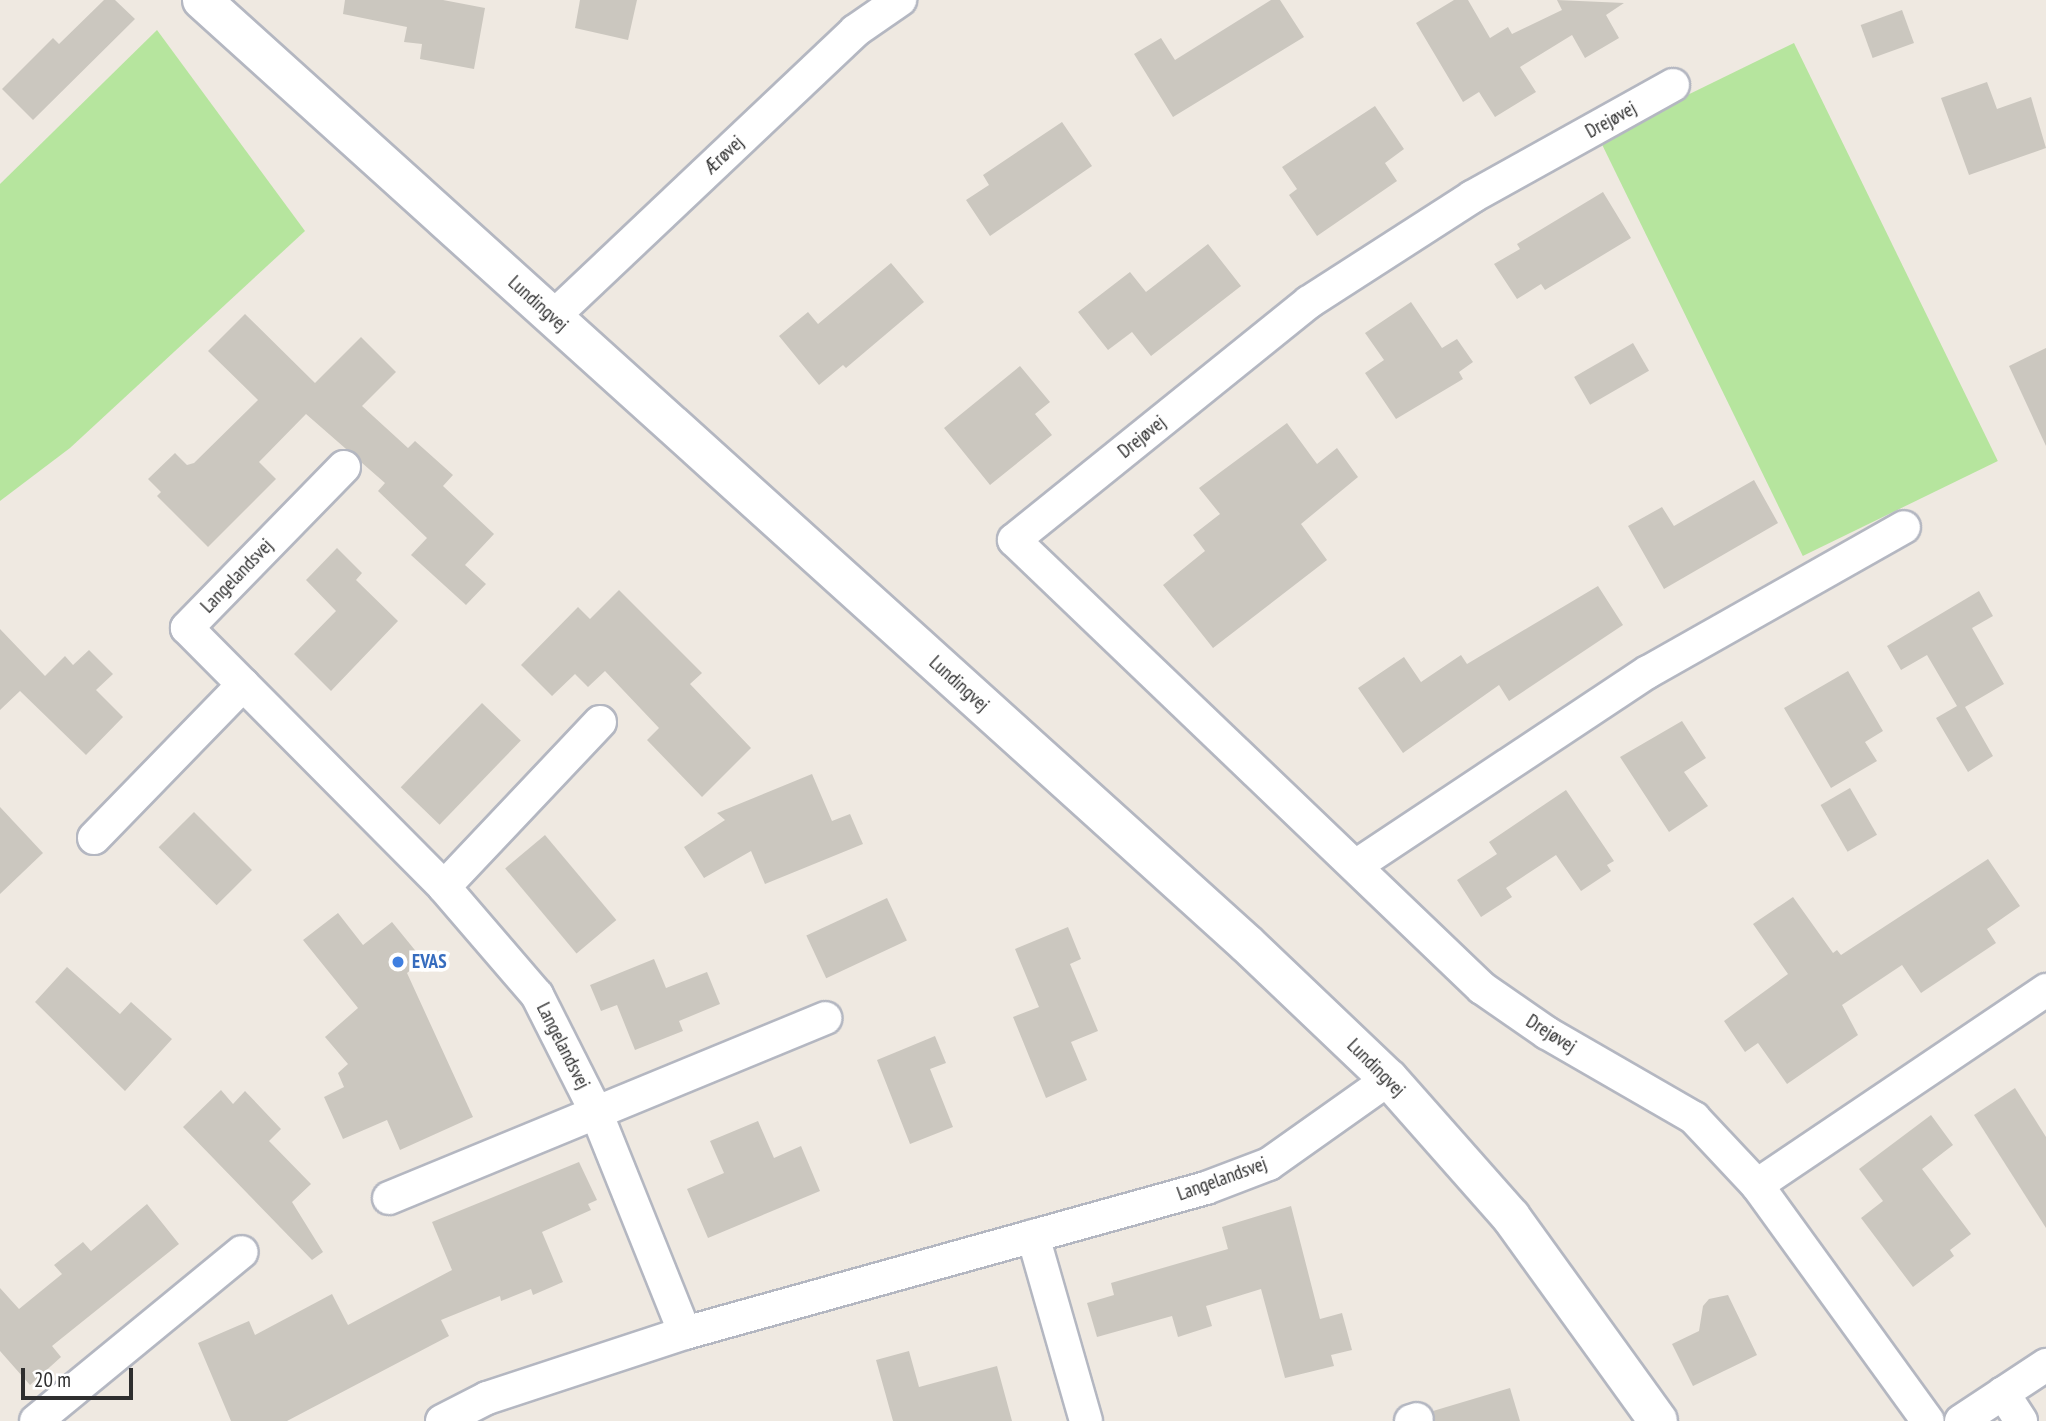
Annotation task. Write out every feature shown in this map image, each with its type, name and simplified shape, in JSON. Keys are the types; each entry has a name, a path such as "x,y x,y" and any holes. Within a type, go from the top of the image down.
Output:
{"street":[{"name":"Lundingvej","path":"202,0 1247,944 1389,1079 1511,1217 1658,1421"},
{"name":"Ærøvej","path":"553,317 855,31 900,0"},
{"name":"Drejøvej","path":"1673,85 1472,197 1310,302 1014,540 1357,865 1482,988 1547,1033 1694,1118 1757,1185 1928,1421"},
{"name":"Langelandsvej","path":"344,467 187,628 444,887 537,995 596,1112 685,1333"},
{"path":"1357,865 1648,672 1904,527"},
{"path":"94,838 243,685"},
{"path":"444,887 600,722"},
{"path":"1757,1185 2046,990"},
{"name":"Langelandsvej","path":"389,1198 825,1018"},
{"name":"Langelandsvej","path":"442,1421 487,1398 685,1333 1206,1188 1269,1164 1389,1079"},
{"path":"1033,1236 1086,1421"},
{"path":"36,1421 242,1252"},
{"path":"1961,1421 2046,1365"},
{"path":"2003,1393 2021,1421"}],"green space":[{"path":"157,30 305,231 70,448 0,501 0,184"},
{"path":"1794,43 1998,461 1803,556 1599,138"}],"building":[{"path":"104,0 115,0 135,19 33,120 2,89 53,38 59,44"},
{"path":"345,0 443,0 485,8 474,69 420,59 422,44 404,42 407,27 343,14"},
{"path":"580,0 637,0 628,40 575,28"},
{"path":"1271,0 1280,0 1304,37 1173,117 1134,54 1161,38 1175,60"},
{"path":"1454,0 1468,0 1490,38 1508,27 1512,34 1562,10 1557,0 1624,3 1606,15 1619,38 1585,58 1572,35 1520,67 1536,92 1495,117 1479,92 1463,102 1416,23"},
{"path":"1902,10 1914,43 1873,58 1861,25"},
{"path":"1987,82 1997,109 2031,97 2046,148 1969,175 1941,98"},
{"path":"1375,106 1404,149 1385,163 1397,181 1317,236 1289,195 1297,189 1282,167"},
{"path":"1062,122 1092,166 990,236 966,200 989,185 983,175"},
{"path":"1603,192 1631,238 1545,290 1541,284 1517,299 1494,264 1520,249 1517,244"},
{"path":"1208,244 1241,286 1151,356 1132,332 1108,350 1078,312 1130,272 1146,292"},
{"path":"891,263 924,302 846,368 843,365 819,385 779,336 808,312 818,324"},
{"path":"1411,302 1442,348 1457,339 1473,362 1459,372 1463,379 1396,419 1365,373 1384,360 1365,333"},
{"path":"245,314 315,383 361,337 396,372 362,406 408,448 415,441 453,475 443,486 494,534 465,565 486,584 466,605 411,555 427,538 378,491 385,483 306,414 259,462 276,479 208,547 157,496 161,492 148,479 175,453 187,465 194,463 258,400 208,351"},
{"path":"1633,343 1649,371 1590,405 1574,377"},
{"path":"2046,348 2046,446 2009,366"},
{"path":"1020,366 1050,402 1035,414 1052,435 990,485 944,428"},
{"path":"1287,423 1317,464 1337,448 1358,477 1301,524 1327,560 1213,648 1163,585 1205,551 1193,535 1220,514 1199,488"},
{"path":"1754,480 1778,523 1664,589 1628,526 1662,507 1674,526"},
{"path":"337,548 362,573 356,580 398,621 331,691 294,654 336,611 306,580"},
{"path":"1598,586 1623,625 1509,701 1499,685 1403,753 1358,688 1404,657 1421,682 1461,655 1467,664"},
{"path":"619,590 702,673 690,684 751,748 702,797 647,740 659,728 605,671 588,687 575,674 552,696 521,665 578,607 590,619"},
{"path":"1979,591 1993,616 1972,628 2004,684 1965,707 1993,756 1968,772 1936,718 1957,706 1927,655 1901,670 1887,646"},
{"path":"0,629 45,676 65,656 73,665 89,650 113,674 96,690 123,717 86,755 20,691 0,710"},
{"path":"1848,671 1883,731 1865,742 1877,761 1831,788 1784,708"},
{"path":"482,703 521,741 440,825 401,787"},
{"path":"1682,721 1706,758 1684,772 1708,806 1669,832 1620,757"},
{"path":"812,774 832,821 850,814 863,844 765,884 751,851 704,878 684,847 725,820 717,813"},
{"path":"1850,788 1877,835 1848,852 1821,805"},
{"path":"1566,790 1614,861 1607,865 1611,871 1581,891 1556,855 1506,888 1512,897 1481,917 1457,880 1497,854 1489,842"},
{"path":"0,807 43,853 0,894"},
{"path":"194,812 252,870 217,905 159,847"},
{"path":"545,835 616,920 577,953 505,868"},
{"path":"1988,859 2020,906 1987,929 1996,943 1921,993 1902,965 1842,1005 1858,1035 1787,1084 1758,1043 1745,1052 1724,1021 1788,974 1753,924 1793,897 1833,953 1837,950 1841,955"},
{"path":"887,898 907,941 826,978 806,936"},
{"path":"338,913 363,945 392,922 423,960 407,973 473,1117 400,1150 387,1120 343,1139 324,1097 344,1087 338,1073 348,1064 325,1037 358,1008 303,940"},
{"path":"1068,927 1081,959 1070,964 1098,1031 1071,1042 1087,1080 1046,1098 1013,1017 1039,1007 1015,949"},
{"path":"654,959 666,988 707,972 720,1004 679,1021 683,1031 635,1050 617,1005 601,1011 590,985"},
{"path":"67,967 120,1014 131,1002 172,1039 125,1091 35,1002"},
{"path":"935,1036 946,1063 930,1069 953,1127 910,1144 877,1060"},
{"path":"2015,1088 2046,1137 2046,1228 1974,1115"},
{"path":"221,1090 233,1104 245,1091 281,1129 269,1141 311,1184 292,1202 323,1252 312,1260 183,1127"},
{"path":"1931,1115 1953,1145 1922,1169 1971,1234 1950,1250 1954,1256 1913,1287 1861,1218 1883,1201 1859,1169"},
{"path":"758,1121 774,1158 801,1146 820,1191 708,1238 687,1189 724,1173 710,1141"},
{"path":"579,1162 597,1200 588,1204 591,1210 542,1232 563,1282 533,1295 531,1289 501,1301 500,1296 441,1320 449,1336 287,1421 231,1421 198,1343 249,1321 255,1335 332,1294 348,1325 452,1270 432,1222"},
{"path":"147,1204 179,1244 52,1346 61,1357 30,1385 0,1351 0,1288 19,1309 62,1274 54,1265 83,1242 91,1251"},
{"path":"1291,1206 1320,1319 1342,1313 1352,1350 1331,1355 1334,1366 1285,1378 1261,1289 1206,1306 1212,1326 1178,1337 1172,1316 1097,1337 1087,1303 1114,1295 1111,1283 1228,1249 1222,1227"},
{"path":"1728,1295 1757,1355 1693,1386 1672,1344 1699,1331 1703,1306 1709,1299"},
{"path":"909,1351 919,1387 997,1366 1012,1421 893,1421 876,1360"},
{"path":"1510,1388 1520,1421 1435,1421 1433,1411"}],"place":[{"name":"EVAS","path":"398,962"}]}
